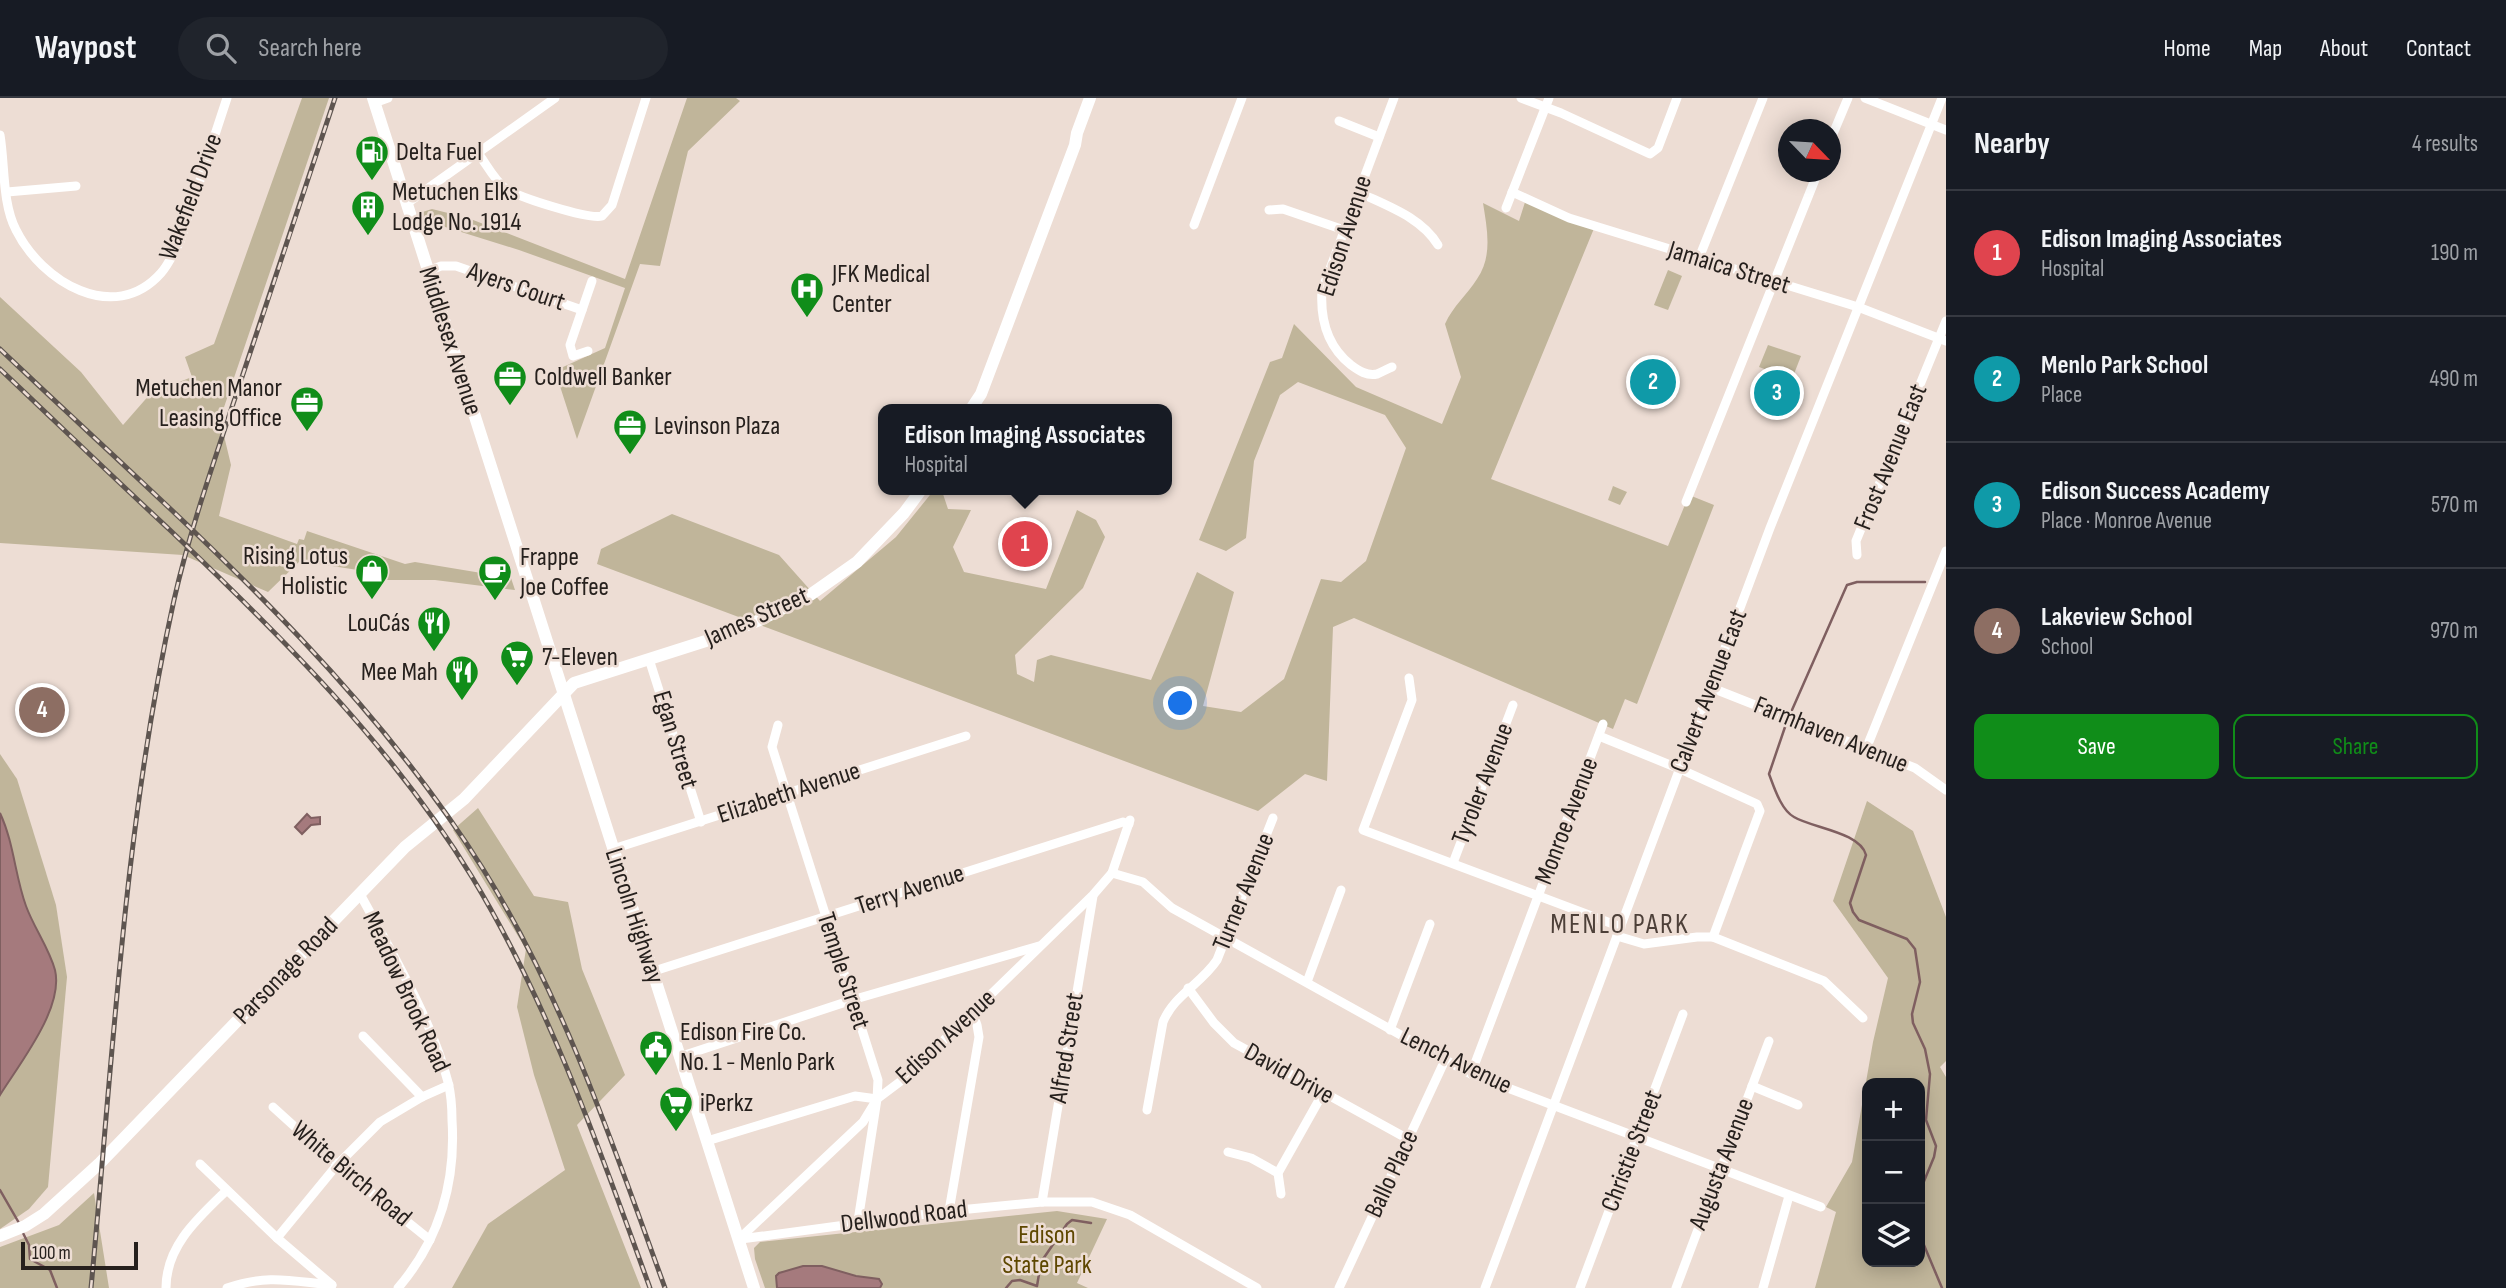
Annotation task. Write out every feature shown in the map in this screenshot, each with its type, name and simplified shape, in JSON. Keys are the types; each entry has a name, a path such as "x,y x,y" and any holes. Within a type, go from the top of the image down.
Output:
{"street":[{"name":"Wakefield Drive","path":"0,135 10,214 24,244 48,270 69,287 96,296 113,297 142,288 161,273 180,241 227,98"},
{"path":"373,100 388,98"},
{"path":"406,204 555,98"},
{"path":"478,153 497,180 509,191 586,217 602,216 612,205 646,98"},
{"path":"972,404 1069,143 1077,134 1090,98"},
{"path":"1194,225 1242,98"},
{"name":"Edison Avenue","path":"1392,367 1376,374 1357,370 1332,345 1325,328 1321,305 1322,290 1394,98"},
{"path":"1521,98 1547,103 1560,113 1650,155 1658,148 1677,98"},
{"path":"1699,258 1763,98"},
{"path":"1839,119 1848,98"},
{"path":"1865,98 1946,130"},
{"name":"Calvert Avenue East","path":"1485,1288 1770,528 1942,98"},
{"name":"Middlesex Avenue","path":"373,100 515,544"},
{"path":"1506,208 1547,103"},
{"path":"1339,121 1379,137"},
{"path":"1686,502 1814,182"},
{"path":"7,192 76,186"},
{"name":"Jamaica Street","path":"1512,191 1569,218 1858,307 1943,340"},
{"path":"1358,192 1419,223 1430,231 1438,245"},
{"path":"1269,210 1283,209 1344,230"},
{"name":"Ayers Court","path":"429,274 456,266 582,310"},
{"name":"Ayers Court","path":"588,351 573,356 570,345 592,281"},
{"name":"Frost Avenue East","path":"1857,555 1856,541 1943,340 1946,321"},
{"name":"James Street","path":"563,694 574,683 701,643 762,619 810,595 857,562 904,513 917,495"},
{"name":"Lincoln Highway","path":"515,544 754,1288"},
{"path":"1866,749 1946,551"},
{"name":"Egan Street","path":"649,659 701,822"},
{"path":"1409,678 1412,700 1363,830 1539,896 1644,944 1713,937 1824,981 1863,1018"},
{"name":"Farmhaven Avenue","path":"1712,688 1915,768 1946,790"},
{"name":"Parsonage Road","path":"0,1236 21,1228 51,1208 100,1163 405,847 472,791 563,694"},
{"name":"Tyroler Avenue","path":"1453,863 1513,705"},
{"name":"Monroe Avenue","path":"1471,1074 1603,724"},
{"name":"Temple Street","path":"778,725 772,747 878,1080 858,1221"},
{"name":"Elizabeth Avenue","path":"613,849 965,736"},
{"path":"1599,736 1754,801 1759,807 1713,937"},
{"name":"Turner Avenue","path":"1147,1110 1163,1022 1172,1004 1211,970 1228,938 1273,818"},
{"name":"Edison Avenue","path":"739,1239 863,1122 877,1099 905,1078 1093,895 1112,873 1129,822"},
{"name":"Terry Avenue","path":"652,972 1129,822"},
{"name":"Lench Avenue","path":"1112,873 1143,882 1172,908 1471,1074 1821,1207"},
{"path":"1307,982 1341,890"},
{"name":"Meadow Brook Road","path":"360,894 435,1042 449,1084 454,1144 452,1177 443,1210 430,1240 398,1288"},
{"name":"Alfred Street","path":"1042,1202 1093,895"},
{"path":"1390,1030 1430,924"},
{"path":"679,1057 852,1000 1040,946"},
{"name":"David Drive","path":"1188,988 1214,1023 1234,1043 1408,1139"},
{"path":"949,1211 979,1037 972,1014"},
{"name":"Christie Street","path":"1580,1288 1683,1014"},
{"path":"363,1036 422,1097"},
{"name":"Augusta Avenue","path":"1676,1288 1769,1041"},
{"name":"Ballo Place","path":"1339,1288 1445,1060"},
{"path":"277,1238 337,1166 380,1122 449,1084"},
{"path":"1752,1086 1798,1105"},
{"path":"1281,1194 1278,1173 1323,1093"},
{"path":"707,1141 855,1096 877,1099"},
{"name":"White Birch Road","path":"273,1107 337,1166 430,1240"},
{"path":"1228,1152 1251,1158 1278,1173"},
{"path":"200,1164 277,1238 334,1286"},
{"path":"166,1288 172,1261 184,1234 226,1191"},
{"path":"1763,1288 1789,1196"},
{"name":"Dellwood Road","path":"739,1239 858,1221 949,1211 1042,1202 1092,1202 1117,1209 1257,1288"},
{"path":"227,1288 251,1280 276,1278 334,1286"}],"green space":[{"path":"302,98 329,98 220,419 231,465 219,516 297,544 299,539 304,540 307,531 405,564 415,562 511,578 515,590 435,580 379,580 377,573 300,561 268,592 183,555 0,543 0,297 81,372 123,425 151,393 192,377 185,357 214,344"},
{"path":"687,98 736,98 740,101 688,151 660,266 640,264 577,439 558,380 563,367 605,348 625,288 519,250 410,216 432,209 468,218 625,279"},
{"path":"1526,199 1595,226 1491,479 1668,546 1689,495 1714,505 1637,704 1625,699 1613,729 1354,618 1333,627 1327,781 1305,774 1258,811 597,564 601,549 672,514 779,555 820,601 896,537 930,495 943,495 948,509 971,510 953,547 964,572 1046,589 1077,510 1096,520 1105,537 1083,588 1015,655 1017,674 1034,682 1037,660 1051,655 1151,680 1197,572 1234,592 1203,706 1241,712 1284,679 1321,579 1341,582 1366,561 1406,448 1385,415 1298,382 1280,395 1254,461 1246,538 1226,551 1199,540 1270,362 1282,358 1294,324 1356,387 1442,424 1461,377 1445,324 1477,279 1485,261 1488,242 1483,203 1519,221"},
{"path":"1668,270 1682,276 1668,310 1654,305"},
{"path":"1768,345 1801,356 1792,379 1759,367"},
{"path":"1613,486 1627,492 1620,505 1608,500"},
{"path":"0,754 17,779 56,905 67,977 48,1187 29,1209 0,1229"},
{"path":"1867,801 1913,831 1946,917 1946,1061 1940,1067 1946,1077 1946,1288 1815,1288 1836,1212 1826,1207 1852,1162 1862,1105 1862,1267 1925,1267 1925,1078 1867,1078 1888,978 1833,901"},
{"path":"478,808 534,896 568,902 582,969 625,1075 577,1125 641,1288 452,1288 488,1224 565,1170 534,1075 517,1007 526,949 453,830"},
{"path":"94,1193 109,1288 0,1288 0,1247 59,1225"},
{"name":"Edison State Park","path":"1057,1211 1107,1219 1077,1283 1088,1288 765,1288 755,1259 754,1248 760,1242"}],"shaded area":[{"path":"0,813 26,906 52,962 56,985 47,1018 0,1095"},
{"path":"307,814 311,818 320,817 320,824 311,825 302,834 295,827"},
{"path":"803,1266 822,1266 856,1276 879,1279 882,1284 880,1288 777,1288 776,1276 779,1273"}],"waterway":[{"path":"1792,710 1847,585 1857,582 1925,582"},
{"path":"1785,727 1769,774 1782,804 1794,817 1845,836 1862,847 1866,855 1850,903 1853,912 1859,920 1907,939 1915,949 1920,982 1912,1014 1913,1023 1925,1049 1930,1074 1926,1120 1936,1146 1925,1179"},
{"path":"0,1190 19,1223"},
{"path":"1006,1288 1012,1281 1020,1280 1037,1286 1041,1262 1067,1224 1072,1220 1091,1223"},
{"path":"23,1233 29,1245 30,1259 50,1270 57,1288"},
{"path":"1925,1248 1942,1288"}],"railway":[{"path":"91,1288 132,856 143,770 174,600 203,494 335,98"},
{"path":"0,349 258,594 320,659 378,726 433,796 483,869 538,969 585,1073 665,1288"},
{"path":"0,369 254,611 371,738 441,829 472,877 526,976 592,1130 650,1288"}],"place":[{"name":"Delta Fuel","path":"372,182"},
{"name":"Metuchen Elks Lodge No. 1914","path":"368,237"},
{"name":"JFK Medical Center","path":"807,319"},
{"name":"Menlo Park School","path":"1653,382"},
{"name":"Edison Success Academy","path":"1777,393"},
{"name":"Coldwell Banker","path":"510,407"},
{"name":"Metuchen Manor Leasing Office","path":"307,433"},
{"name":"Levinson Plaza","path":"630,456"},
{"name":"Edison Imaging Associates","path":"1025,544"},
{"name":"Rising Lotus Holistic","path":"372,601"},
{"name":"Frappe Joe Coffee","path":"495,602"},
{"name":"LouCás","path":"434,653"},
{"name":"7-Eleven","path":"517,687"},
{"name":"Mee Mah","path":"462,702"},
{"name":"Lakeview School","path":"42,710"},
{"name":"Edison Fire Co. No. 1 - Menlo Park","path":"656,1077"},
{"name":"iPerkz","path":"676,1133"}],"district":[{"name":"MENLO PARK","path":"1620,924"}]}
